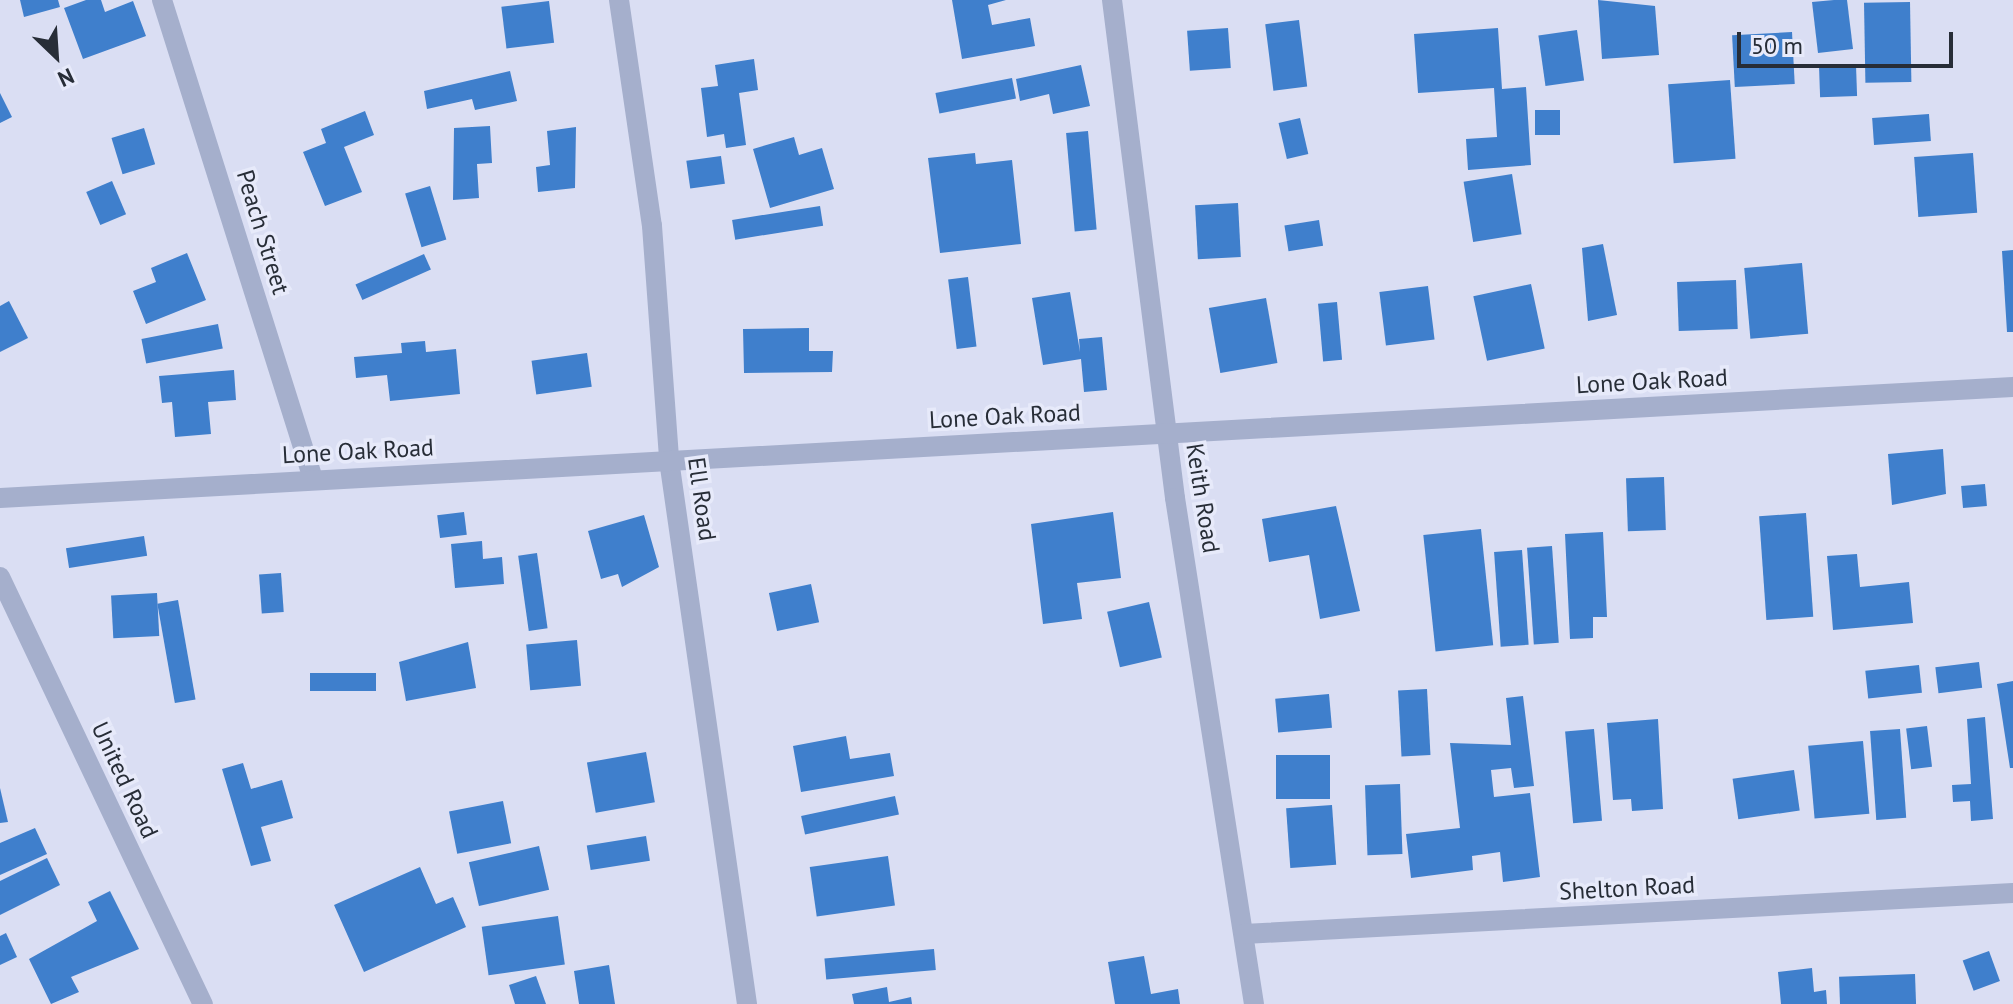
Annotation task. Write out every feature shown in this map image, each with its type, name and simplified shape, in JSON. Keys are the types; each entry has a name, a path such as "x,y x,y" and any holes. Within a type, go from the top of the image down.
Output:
{"street":[{"name":"Peach Street","path":"162,0 313,479"},
{"name":"Ell Road","path":"619,0 652,226 669,460 747,1004"},
{"name":"Keith Road","path":"1112,0 1167,434 1254,1004"},
{"name":"Lone Oak Road","path":"0,498 2013,387"},
{"name":"United Road","path":"0,577 203,1004"},
{"name":"Shelton Road","path":"1244,934 2013,893"}],"building":[{"path":"20,0 58,0 60,7 24,17"},
{"path":"86,0 101,0 105,12 133,1 146,36 83,59 64,8"},
{"path":"952,0 1006,0 988,5 992,25 1030,18 1035,46 962,59"},
{"path":"1598,0 1655,6 1659,55 1602,59"},
{"path":"1847,0 1853,49 1818,53 1812,2"},
{"path":"549,1 554,43 506,49 501,7"},
{"path":"1910,2 1911,82 1865,83 1864,3"},
{"path":"1299,20 1307,87 1273,91 1265,24"},
{"path":"1228,28 1231,68 1190,71 1187,31"},
{"path":"1498,28 1502,89 1526,87 1531,165 1468,170 1466,139 1497,137 1494,88 1418,93 1414,34"},
{"path":"1577,30 1584,81 1545,86 1538,35"},
{"path":"1792,32 1795,84 1735,87 1732,35"},
{"path":"754,59 758,90 739,93 746,145 726,148 724,134 707,137 701,88 718,86 715,65"},
{"path":"1081,65 1090,106 1053,114 1049,94 1020,101 1016,79"},
{"path":"1856,65 1857,96 1820,97 1819,66"},
{"path":"510,71 517,101 475,110 472,99 427,109 424,91"},
{"path":"1012,78 1016,99 939,113 935,93"},
{"path":"1730,80 1736,159 1674,163 1668,84"},
{"path":"0,93 12,117 0,123"},
{"path":"1535,110 1560,110 1560,135 1535,135"},
{"path":"365,111 374,135 344,147 362,192 325,206 303,152 326,143 321,129"},
{"path":"1929,114 1931,141 1874,145 1872,118"},
{"path":"1300,118 1308,154 1287,159 1279,123"},
{"path":"490,126 492,163 477,164 479,198 453,200 454,128"},
{"path":"576,127 575,188 538,192 536,167 550,165 547,131"},
{"path":"144,128 155,164 123,174 111,138"},
{"path":"1088,131 1097,230 1075,232 1066,133"},
{"path":"794,137 799,155 822,148 834,189 770,208 753,149"},
{"path":"975,153 976,164 1012,160 1021,244 940,253 928,158"},
{"path":"1973,153 1977,213 1918,217 1914,157"},
{"path":"721,156 725,184 690,189 686,161"},
{"path":"1512,174 1522,234 1473,242 1464,182"},
{"path":"112,181 126,214 100,225 86,192"},
{"path":"430,186 446,240 422,247 405,194"},
{"path":"1238,203 1241,257 1198,259 1195,205"},
{"path":"820,206 823,226 735,240 732,220"},
{"path":"1319,220 1323,246 1288,251 1284,225"},
{"path":"1603,244 1617,315 1588,321 1582,248"},
{"path":"2013,250 2013,332 2007,332 2002,251"},
{"path":"187,253 206,300 146,324 133,291 156,282 151,268"},
{"path":"424,254 431,270 362,300 355,285"},
{"path":"1802,263 1808,334 1750,339 1744,268"},
{"path":"968,277 977,346 957,349 948,279"},
{"path":"1736,280 1738,329 1679,331 1677,282"},
{"path":"1531,284 1545,349 1487,361 1473,296"},
{"path":"1428,286 1435,340 1386,346 1379,292"},
{"path":"1070,292 1080,352 1079,339 1102,337 1107,390 1084,392 1081,359 1043,365 1032,298"},
{"path":"1266,298 1277,363 1220,373 1209,308"},
{"path":"9,301 28,338 0,352 0,306"},
{"path":"1337,302 1342,360 1323,361 1318,304"},
{"path":"218,324 223,349 146,363 141,339"},
{"path":"809,328 809,351 833,351 832,372 744,373 743,329"},
{"path":"425,341 426,352 456,349 460,394 390,401 387,375 356,378 354,357 402,353 401,343"},
{"path":"587,353 592,387 536,394 532,361"},
{"path":"234,370 236,400 208,402 211,434 175,437 172,402 162,403 159,376"},
{"path":"1943,449 1946,494 1892,505 1888,454"},
{"path":"1664,477 1666,530 1628,531 1626,478"},
{"path":"1985,484 1987,506 1963,508 1961,486"},
{"path":"1336,506 1360,611 1320,619 1309,555 1269,562 1262,519"},
{"path":"464,512 467,535 440,538 437,515"},
{"path":"1113,512 1121,578 1077,583 1082,619 1043,624 1031,524"},
{"path":"1806,513 1813,617 1766,620 1759,516"},
{"path":"644,515 659,567 622,587 618,574 601,579 588,531"},
{"path":"1481,529 1493,645 1436,651 1423,535"},
{"path":"1603,532 1607,617 1593,617 1593,638 1570,639 1565,534"},
{"path":"144,536 147,556 69,568 66,548"},
{"path":"482,541 483,559 502,557 504,584 455,588 451,544"},
{"path":"1552,546 1559,643 1534,645 1527,548"},
{"path":"1522,550 1529,645 1501,647 1494,552"},
{"path":"537,553 548,628 529,631 518,556"},
{"path":"1857,554 1860,587 1909,582 1913,623 1833,630 1827,556"},
{"path":"281,573 284,612 262,613 259,575"},
{"path":"811,584 819,622 777,631 769,593"},
{"path":"157,593 159,636 113,638 111,595"},
{"path":"178,600 196,699 175,703 157,604"},
{"path":"1149,602 1162,658 1120,667 1107,612"},
{"path":"577,640 581,686 530,690 526,644"},
{"path":"468,642 476,688 406,701 399,662"},
{"path":"1979,662 1982,688 1938,693 1935,667"},
{"path":"1919,665 1922,693 1868,698 1865,671"},
{"path":"310,673 376,673 376,691 310,691"},
{"path":"2013,681 2013,768 2010,768 1997,684"},
{"path":"1427,689 1430,755 1401,756 1398,691"},
{"path":"1329,694 1332,728 1278,733 1275,699"},
{"path":"1523,696 1534,786 1514,788 1511,768 1491,770 1494,797 1530,793 1540,877 1503,882 1500,852 1472,856 1473,870 1411,878 1406,834 1460,828 1450,743 1511,745 1506,698"},
{"path":"1985,717 1993,819 1971,821 1970,801 1953,802 1952,785 1971,784 1967,719"},
{"path":"1658,719 1663,809 1632,811 1631,799 1613,800 1607,723"},
{"path":"1927,726 1932,767 1911,769 1906,729"},
{"path":"1594,729 1602,821 1573,823 1565,732"},
{"path":"1900,729 1906,818 1876,820 1870,731"},
{"path":"846,736 850,759 890,753 894,776 801,792 793,746"},
{"path":"1863,741 1869,814 1815,819 1808,746"},
{"path":"646,752 655,802 596,813 587,762"},
{"path":"1276,755 1330,755 1330,799 1276,799"},
{"path":"243,763 251,789 282,780 293,818 261,827 271,861 251,866 222,769"},
{"path":"1794,770 1800,811 1738,819 1733,779"},
{"path":"1400,784 1402,854 1367,855 1365,785"},
{"path":"0,788 8,822 0,823"},
{"path":"895,796 899,815 805,835 801,816"},
{"path":"503,801 511,843 457,854 449,811"},
{"path":"1332,805 1336,865 1290,868 1286,808"},
{"path":"35,828 47,854 0,875 0,843"},
{"path":"646,836 650,861 591,870 587,845"},
{"path":"539,846 549,890 479,906 469,862"},
{"path":"888,856 895,906 817,917 810,867"},
{"path":"47,858 60,885 0,915 0,881"},
{"path":"420,867 436,904 453,897 466,927 364,972 334,905"},
{"path":"110,891 139,949 71,977 79,992 51,1004 29,959 97,921 88,902"},
{"path":"558,916 565,965 489,975 482,927"},
{"path":"6,933 17,957 0,965 0,936"},
{"path":"934,949 936,970 826,980 824,959"},
{"path":"1989,951 2000,981 1974,991 1963,961"},
{"path":"1144,956 1151,994 1178,989 1180,1004 1115,1004 1108,962"},
{"path":"609,965 615,1004 579,1004 574,971"},
{"path":"1812,968 1814,992 1826,990 1827,1004 1781,1004 1778,972"},
{"path":"1915,974 1916,1004 1840,1004 1839,977"},
{"path":"536,976 546,1004 515,1004 509,985"},
{"path":"887,987 889,1002 911,997 912,1004 854,1004 852,994"}]}
